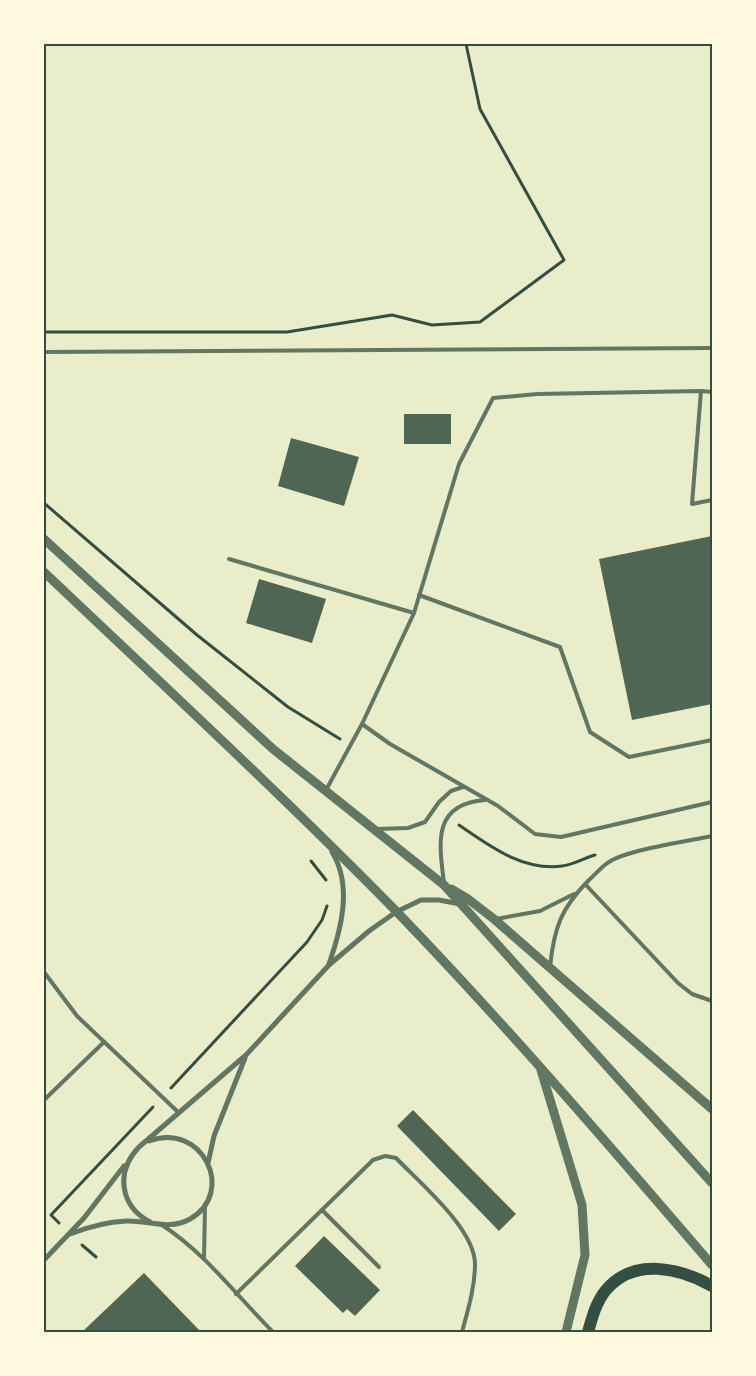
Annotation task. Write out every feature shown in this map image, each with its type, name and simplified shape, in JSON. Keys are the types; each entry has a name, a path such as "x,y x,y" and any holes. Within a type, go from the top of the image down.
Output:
{"main road":[{"path":"588,1332 594,1310 606,1290 623,1276 646,1269 672,1269 693,1276 712,1286"}],"street":[{"path":"44,539 228,710 374,830 444,885 468,899 494,919 712,1109"},
{"path":"44,572 326,842 396,912 539,1065 712,1265"},
{"path":"326,842 340,864 343,889 338,937 329,965"},
{"path":"444,885 712,1183"},
{"path":"44,1260 70,1234 139,1147 246,1055 329,965 396,912 421,900 439,900 460,904"},
{"path":"70,1234 111,1223 150,1222 172,1225 191,1219 205,1205 211,1184 208,1163 217,1129 246,1055"},
{"path":"539,1065 571,1164 582,1205 585,1226 585,1255 566,1332"},
{"path":"146,1142 158,1138 182,1139 193,1145 208,1163"},
{"path":"127,1163 123,1182 124,1193 134,1210 150,1222"}],"lane":[{"path":"44,352 712,348"},
{"path":"701,391 692,504 712,500"},
{"path":"325,791 362,724 414,613 459,464 493,398 537,394 712,392"},
{"path":"229,559 414,613"},
{"path":"419,595 560,647 590,732 629,757 712,740"},
{"path":"362,724 390,744 486,800 535,834 561,837 712,802"},
{"path":"374,830 408,828 425,822 439,802 451,791 464,787"},
{"path":"444,885 439,838 448,818 452,812 470,801 486,800"},
{"path":"494,919 540,911 574,894 609,861 625,855 712,836"},
{"path":"586,884 678,983 692,994 712,1001"},
{"path":"549,968 552,944 559,922 574,894"},
{"path":"44,972 77,1016 178,1112"},
{"path":"44,1100 104,1042"},
{"path":"236,1294 373,1160 385,1156 396,1158 463,1229 472,1247 475,1264 471,1298 462,1332"},
{"path":"204,1259 205,1205"},
{"path":"322,1210 379,1267"},
{"path":"162,1225 180,1237 204,1259 273,1332"}],"path":[{"path":"44,332 287,332 392,315 432,325 480,322 564,260 480,109 466,44"},
{"path":"44,503 197,636 288,708 351,746"},
{"path":"448,818 495,850 527,864 563,866 599,853"},
{"path":"312,861 327,884"},
{"path":"51,1215 307,942 322,920 329,899"}],"building":[{"path":"404,414 451,414 451,444 404,444"},
{"path":"291,438 359,457 344,506 278,486"},
{"path":"712,536 712,704 632,720 599,559"},
{"path":"259,579 326,599 312,643 246,623"},
{"path":"413,1110 516,1214 499,1231 397,1126"},
{"path":"324,1236 380,1290 355,1316 347,1309 343,1313 295,1266"},
{"path":"144,1273 201,1332 82,1332"}]}
